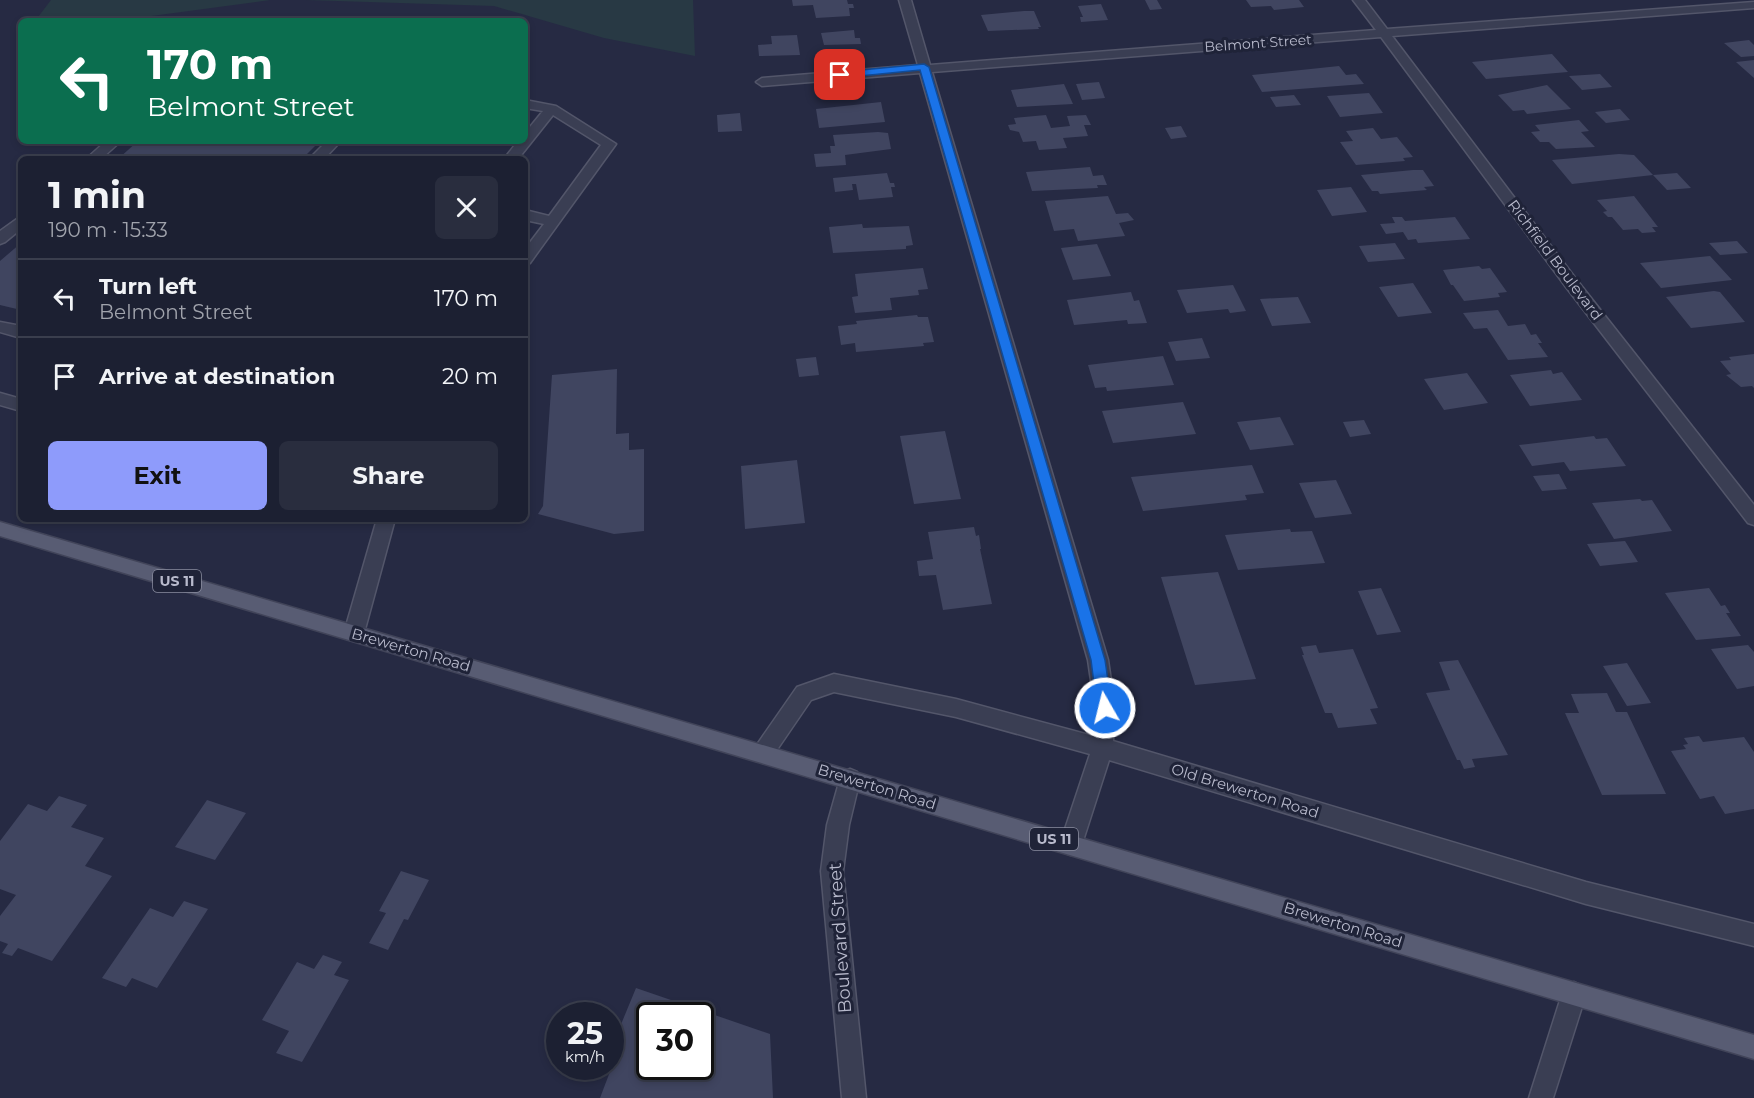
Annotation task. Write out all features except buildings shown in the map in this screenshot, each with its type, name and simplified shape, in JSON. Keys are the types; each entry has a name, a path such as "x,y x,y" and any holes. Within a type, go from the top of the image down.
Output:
{"main road":[{"name":"Brewerton Road","path":"0,529 850,778 1754,1047"}],"street":[{"path":"905,0 1098,660 1105,708 1102,748 1071,844"},
{"name":"Richfield Boulevard","path":"1359,0 1571,283 1754,518"},
{"name":"Belmont Street","path":"762,82 924,67 1754,5"},
{"path":"528,105 550,109 609,144 528,256"},
{"path":"528,138 550,109"},
{"path":"96,156 110,144"},
{"path":"319,156 331,144"},
{"path":"514,156 523,144"},
{"path":"528,216 553,222"},
{"path":"0,239 18,224"},
{"path":"0,327 18,331"},
{"path":"0,399 18,404"},
{"path":"354,633 385,522"},
{"name":"Old Brewerton Road","path":"763,753 804,693 834,683 956,708 1102,748 1586,893 1754,935"},
{"name":"Boulevard Street","path":"850,778 838,825 832,871 854,1098"},
{"path":"1541,1098 1574,994"}],"shaded area":[{"path":"51,0 270,0 136,18 37,18"},
{"path":"306,0 693,0 695,56 604,38 494,6"}],"route":[{"path":"840,75 924,67 1098,660 1105,708"}]}
